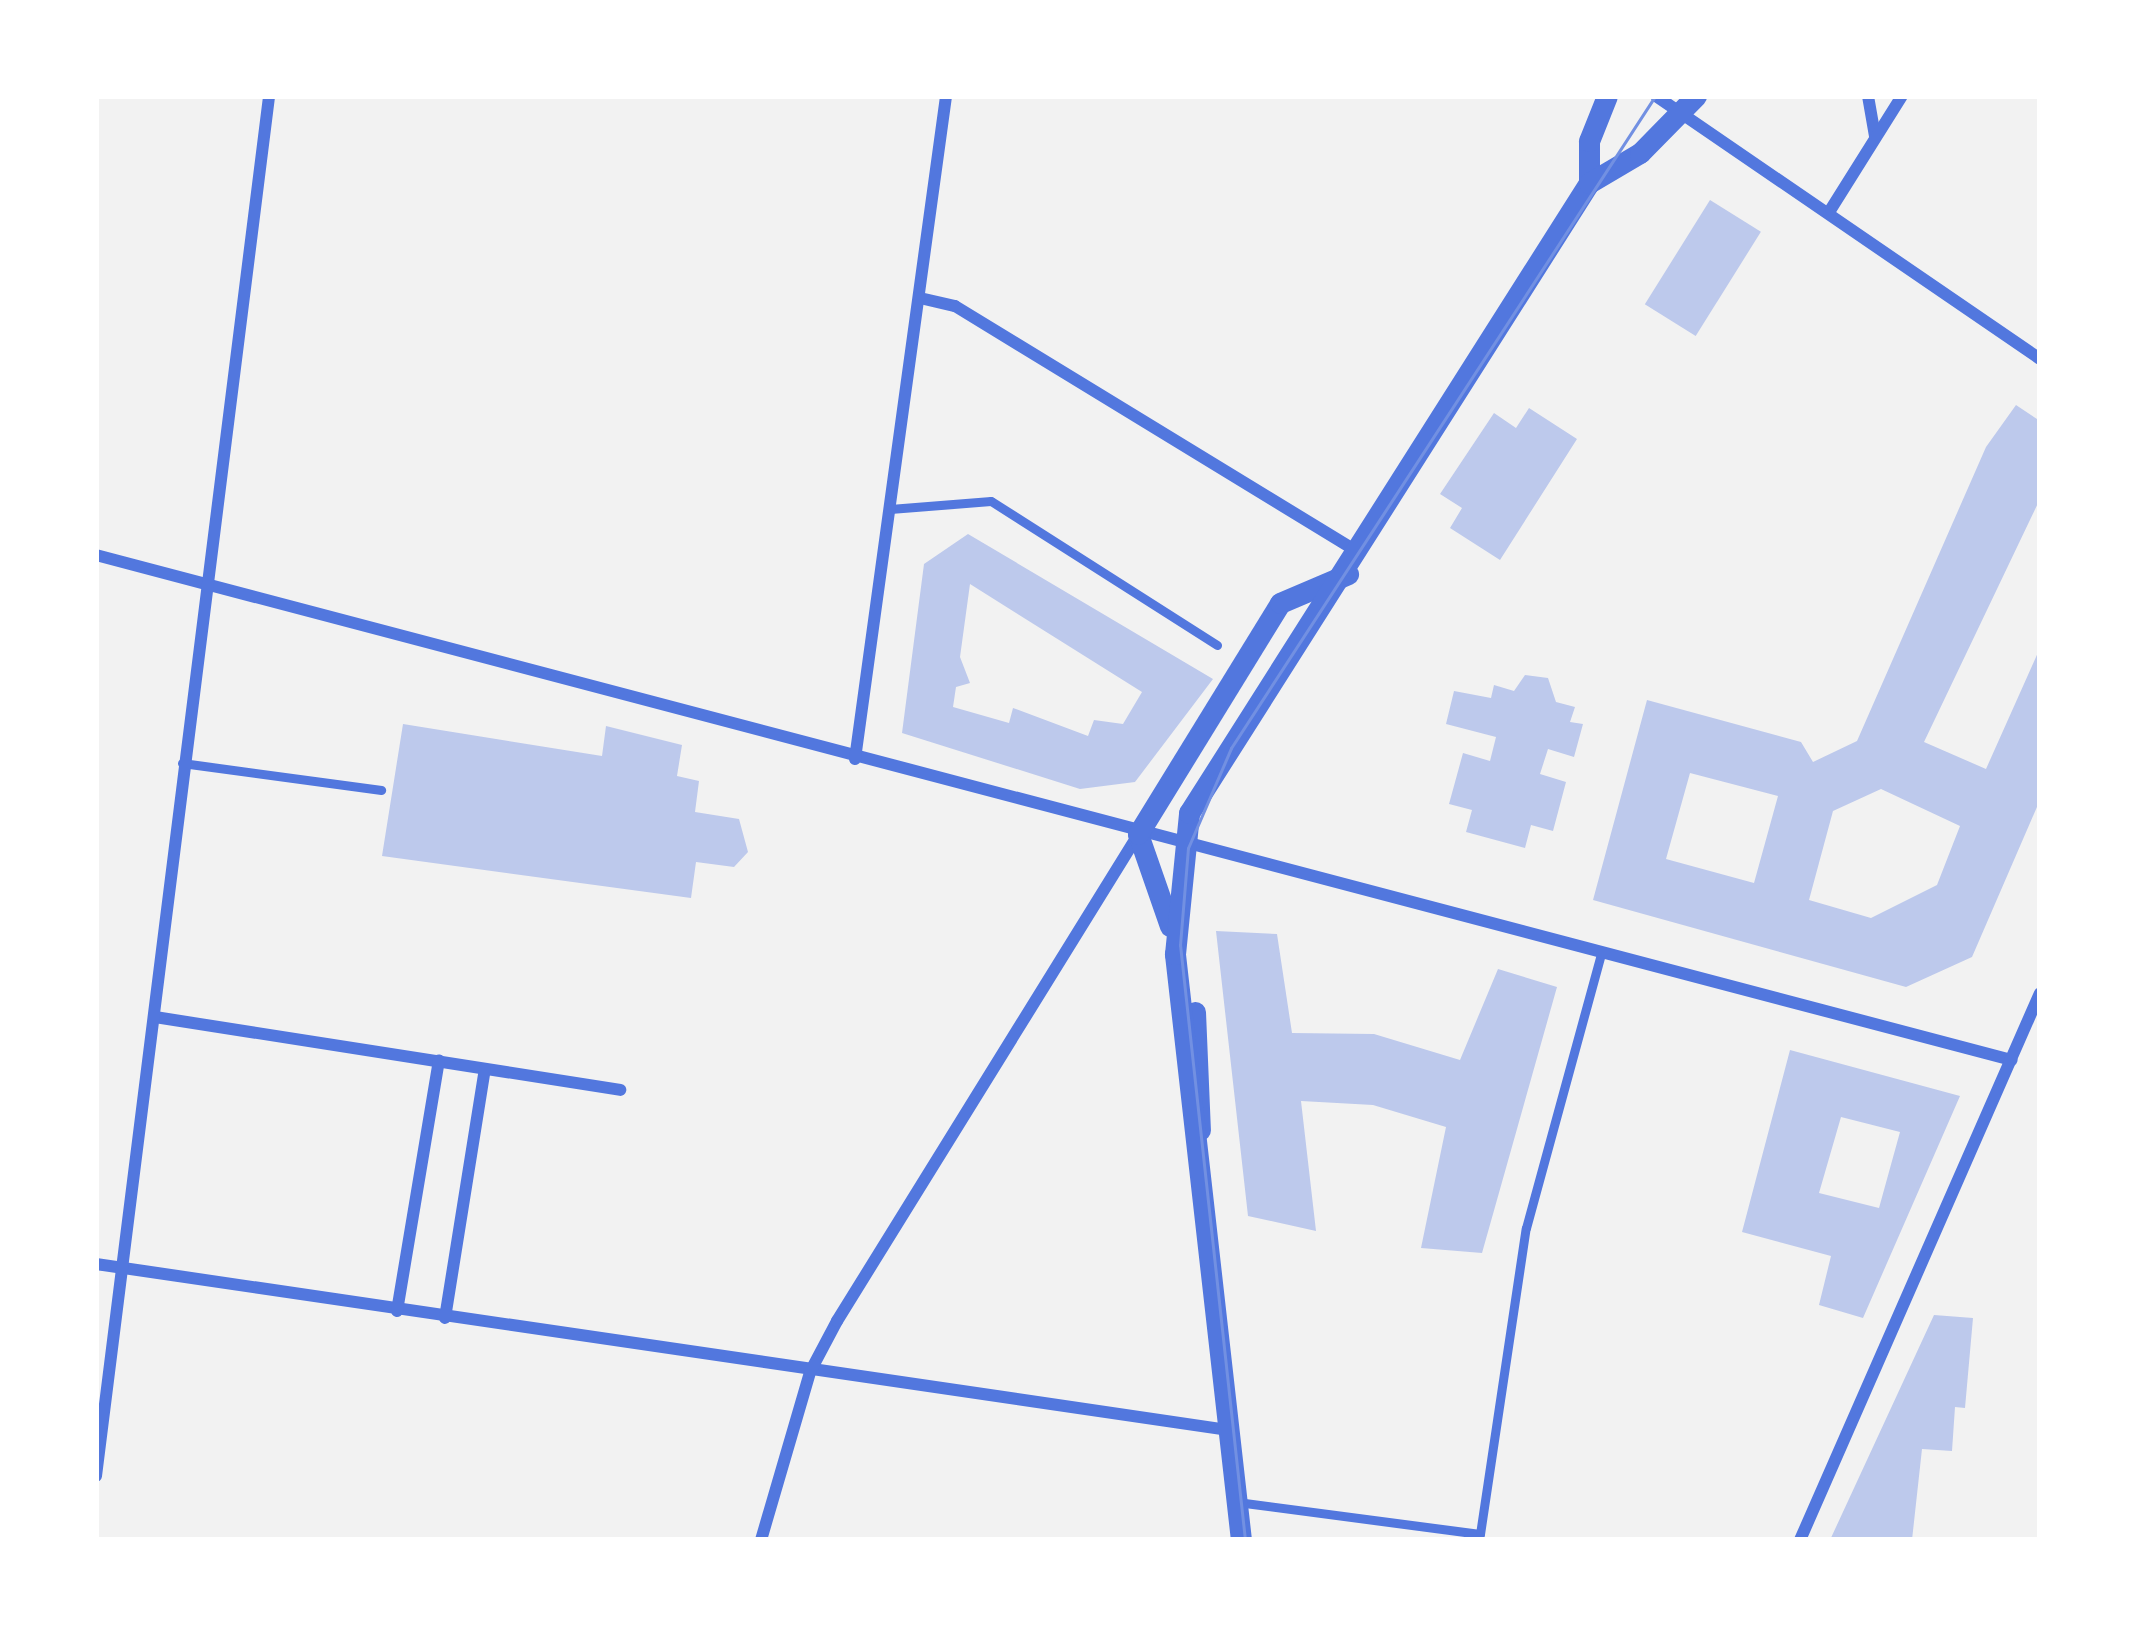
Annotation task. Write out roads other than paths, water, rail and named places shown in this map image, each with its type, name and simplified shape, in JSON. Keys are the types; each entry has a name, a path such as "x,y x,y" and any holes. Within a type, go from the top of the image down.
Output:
{"street":[{"path":"96,1476 155,1017 202,583 269,96"},
{"path":"855,760 946,96"},
{"path":"1589,184 1589,141 1607,96"},
{"path":"1656,96 1688,104 1831,209 1860,242 2040,359"},
{"path":"1868,96 1875,137"},
{"path":"1831,209 1902,96"},
{"path":"1174,934 1182,847 1204,783 1348,574 1589,184 1688,104"},
{"path":"920,298 955,306 1359,552"},
{"path":"96,555 1182,847 2012,1060"},
{"path":"761,1540 809,1372 990,1072 1090,920 1280,603 1348,574"},
{"path":"1138,834 1174,934 1189,959 1205,1100 1196,1151 1241,1540"},
{"path":"1800,1540 2040,993"},
{"path":"155,1017 620,1090"},
{"path":"397,1311 439,1061"},
{"path":"445,1318 485,1069"},
{"path":"96,1264 1229,1430"}],"lane":[{"path":"890,509 991,500 1217,645"},
{"path":"182,763 381,790"},
{"path":"1237,1502 1480,1534 1526,1228 1601,953"}],"tram line":[{"path":"1245,1540 1180,945 1188,848 1231,748 1655,96"}]}
